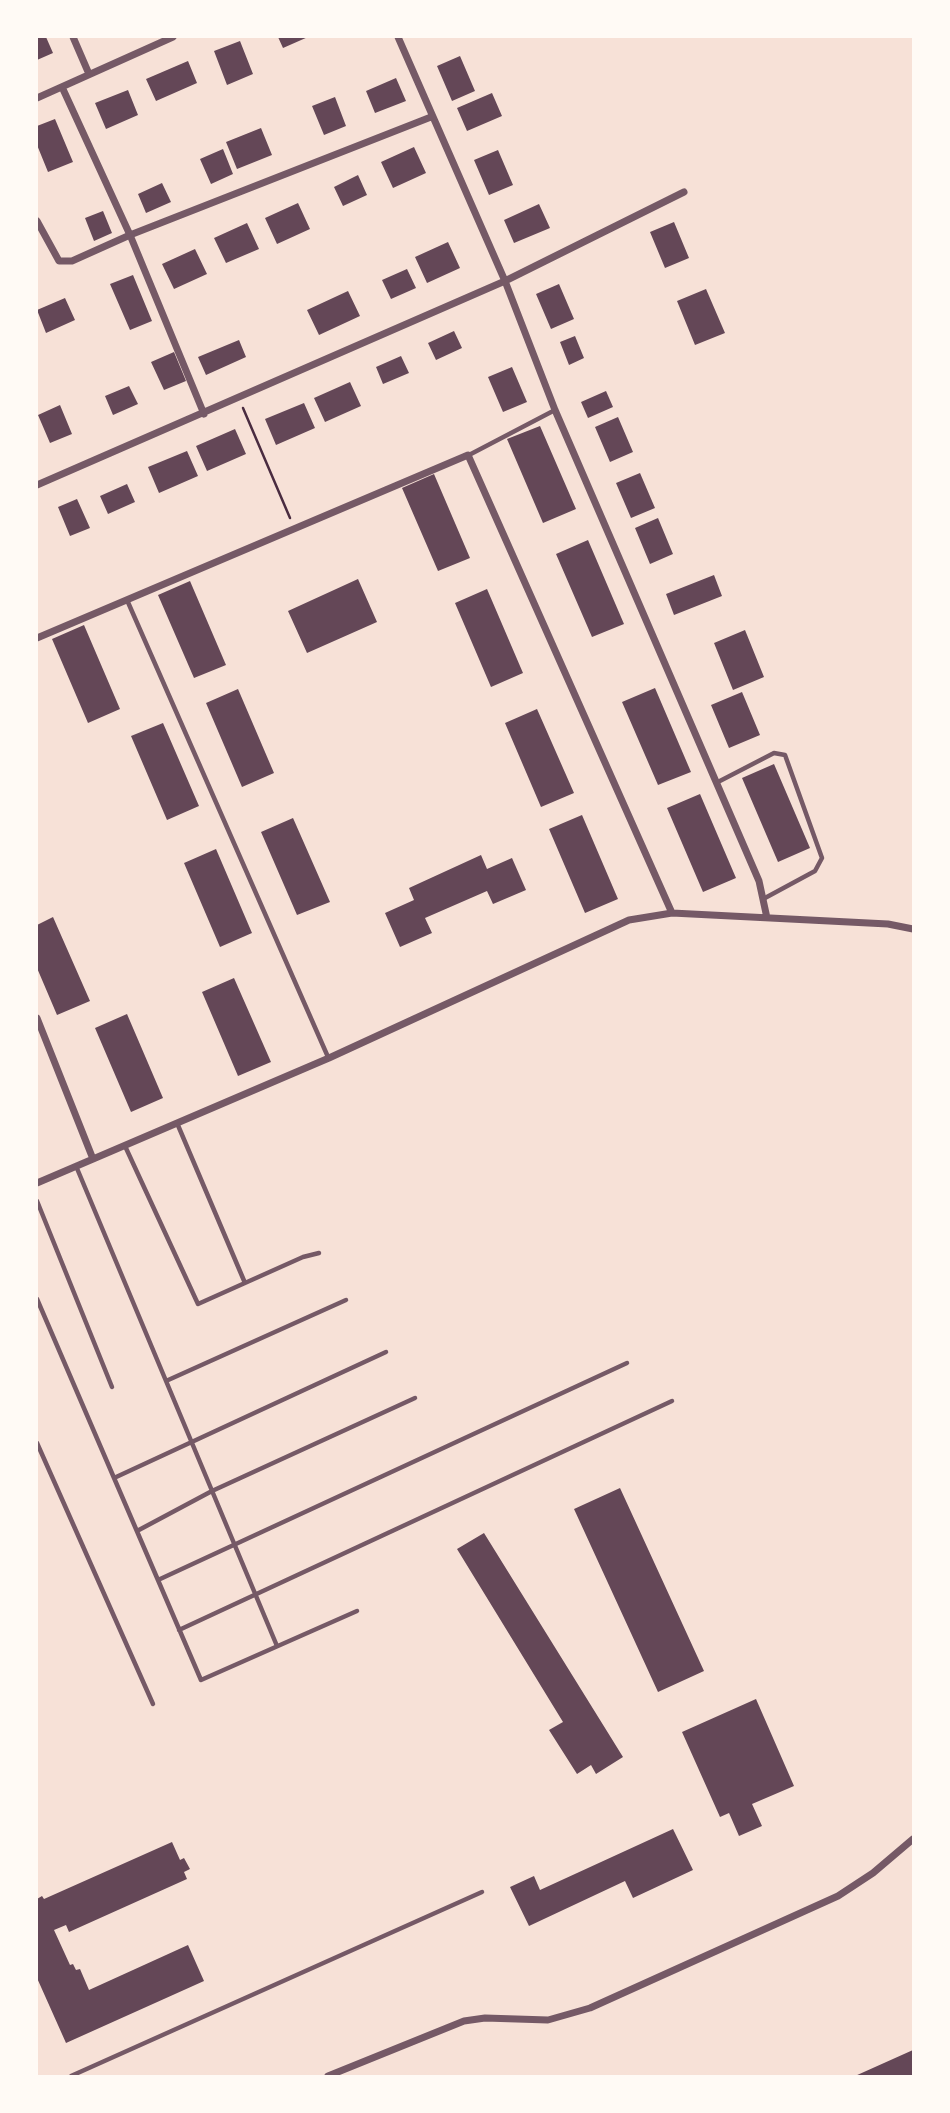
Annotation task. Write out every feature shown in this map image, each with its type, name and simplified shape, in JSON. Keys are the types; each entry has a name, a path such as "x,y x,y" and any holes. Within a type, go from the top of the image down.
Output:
{"street":[{"path":"74,37 89,74"},
{"path":"37,98 173,37"},
{"path":"398,37 505,281 555,410 765,898 766,918"},
{"path":"62,88 130,235 204,414"},
{"path":"37,221 59,261 72,261 96,253 130,235 431,117"},
{"path":"37,485 505,281 684,192"},
{"path":"37,638 296,531 468,455 672,913"},
{"path":"37,1183 328,1058 629,920 672,913 888,924 913,929"},
{"path":"37,1018 93,1159"},
{"path":"328,2076 464,2021 485,2018 548,2021 590,2008 838,1896 873,1873 913,1839"}],"lane":[{"path":"468,455 555,410"},
{"path":"127,600 328,1058"},
{"path":"716,783 774,753 785,755 821,858 815,871 765,898"},
{"path":"177,1122 245,1283"},
{"path":"125,1145 198,1304 319,1253"},
{"path":"76,1166 277,1646"},
{"path":"37,1201 111,1387"},
{"path":"37,1299 201,1680 357,1611"},
{"path":"166,1381 346,1300"},
{"path":"114,1478 386,1352"},
{"path":"158,1580 627,1363"},
{"path":"137,1531 212,1491 415,1398"},
{"path":"179,1630 672,1401"},
{"path":"37,1443 153,1704"},
{"path":"71,2076 482,1892"}],"path":[{"path":"238,398 296,531"}],"building":[{"path":"37,37 46,37 53,53 37,60"},
{"path":"278,37 308,37 283,48"},
{"path":"240,41 253,74 227,85 214,51"},
{"path":"460,56 475,91 452,101 437,66"},
{"path":"188,61 197,83 156,101 146,79"},
{"path":"396,78 406,101 375,113 366,91"},
{"path":"128,90 138,115 106,129 95,103"},
{"path":"492,93 502,116 467,131 457,108"},
{"path":"335,97 346,126 324,135 312,106"},
{"path":"55,119 73,162 48,172 37,145 37,126"},
{"path":"261,128 272,155 237,169 226,142"},
{"path":"414,147 426,173 393,188 381,162"},
{"path":"223,149 233,174 211,184 200,159"},
{"path":"498,150 513,185 489,195 474,160"},
{"path":"358,175 367,195 343,206 334,187"},
{"path":"162,183 171,202 146,213 138,194"},
{"path":"298,203 310,229 277,244 265,218"},
{"path":"539,204 550,228 514,243 504,220"},
{"path":"103,211 112,233 94,241 85,218"},
{"path":"674,222 689,258 665,268 650,232"},
{"path":"247,223 259,249 226,263 214,238"},
{"path":"448,242 460,268 427,283 415,257"},
{"path":"195,249 207,274 174,289 162,264"},
{"path":"407,269 416,288 391,299 382,280"},
{"path":"133,275 152,321 130,330 110,284"},
{"path":"559,284 574,319 551,329 536,294"},
{"path":"706,289 725,333 695,345 677,301"},
{"path":"348,291 360,316 319,335 307,310"},
{"path":"65,298 75,320 46,333 37,310"},
{"path":"454,331 462,348 436,360 428,343"},
{"path":"575,336 584,358 569,365 560,342"},
{"path":"239,340 246,357 206,375 198,357"},
{"path":"174,352 186,381 164,390 151,362"},
{"path":"401,356 409,373 383,384 376,367"},
{"path":"512,367 527,402 503,412 488,377"},
{"path":"350,382 361,406 325,422 314,398"},
{"path":"129,386 138,404 113,415 105,396"},
{"path":"606,391 613,407 588,418 581,402"},
{"path":"304,403 315,428 276,445 265,419"},
{"path":"60,405 72,434 50,443 38,415"},
{"path":"618,417 633,452 610,462 595,427"},
{"path":"540,426 576,509 543,523 507,439"},
{"path":"235,429 246,454 207,471 196,446"},
{"path":"187,451 198,476 159,493 148,467"},
{"path":"640,473 655,508 631,518 616,483"},
{"path":"434,474 470,558 438,571 402,488"},
{"path":"127,484 135,502 108,514 100,496"},
{"path":"77,499 90,528 70,536 58,507"},
{"path":"658,518 673,554 650,564 635,528"},
{"path":"588,540 624,624 592,637 556,554"},
{"path":"714,575 722,596 674,615 666,594"},
{"path":"358,579 377,622 307,653 288,611"},
{"path":"190,581 226,665 194,678 158,595"},
{"path":"487,589 523,673 491,687 455,603"},
{"path":"84,625 120,709 88,723 52,639"},
{"path":"745,630 764,677 733,690 714,643"},
{"path":"655,688 691,772 658,785 622,702"},
{"path":"238,689 274,773 242,787 206,703"},
{"path":"742,692 760,735 729,748 711,705"},
{"path":"537,709 574,793 541,807 505,723"},
{"path":"163,723 199,806 167,820 131,736"},
{"path":"774,764 810,848 778,862 742,778"},
{"path":"700,794 736,878 703,892 667,808"},
{"path":"582,815 618,899 585,913 549,829"},
{"path":"293,818 330,902 297,915 261,832"},
{"path":"216,849 252,933 220,947 184,863"},
{"path":"481,855 487,869 512,858 526,890 493,904 487,891 425,918 432,933 400,947 385,913 414,900 409,888"},
{"path":"53,917 90,1001 57,1015 37,968 37,925"},
{"path":"234,978 271,1062 238,1076 202,992"},
{"path":"127,1014 163,1098 131,1112 95,1028"},
{"path":"620,1488 704,1671 658,1692 574,1509"},
{"path":"484,1533 623,1757 596,1774 591,1765 577,1774 549,1730 563,1722 457,1549"},
{"path":"756,1699 794,1786 752,1804 762,1826 739,1836 729,1813 720,1817 682,1732"},
{"path":"673,1829 693,1870 633,1898 625,1881 529,1926 510,1887 534,1876 540,1890"},
{"path":"172,1842 180,1860 184,1858 190,1869 184,1872 187,1879 69,1932 66,1925 54,1930 70,1965 73,1964 76,1970 80,1969 89,1990 188,1945 204,1981 66,2043 37,1978 37,1899 42,1896 44,1899"},
{"path":"913,2050 913,2076 855,2076"}]}
